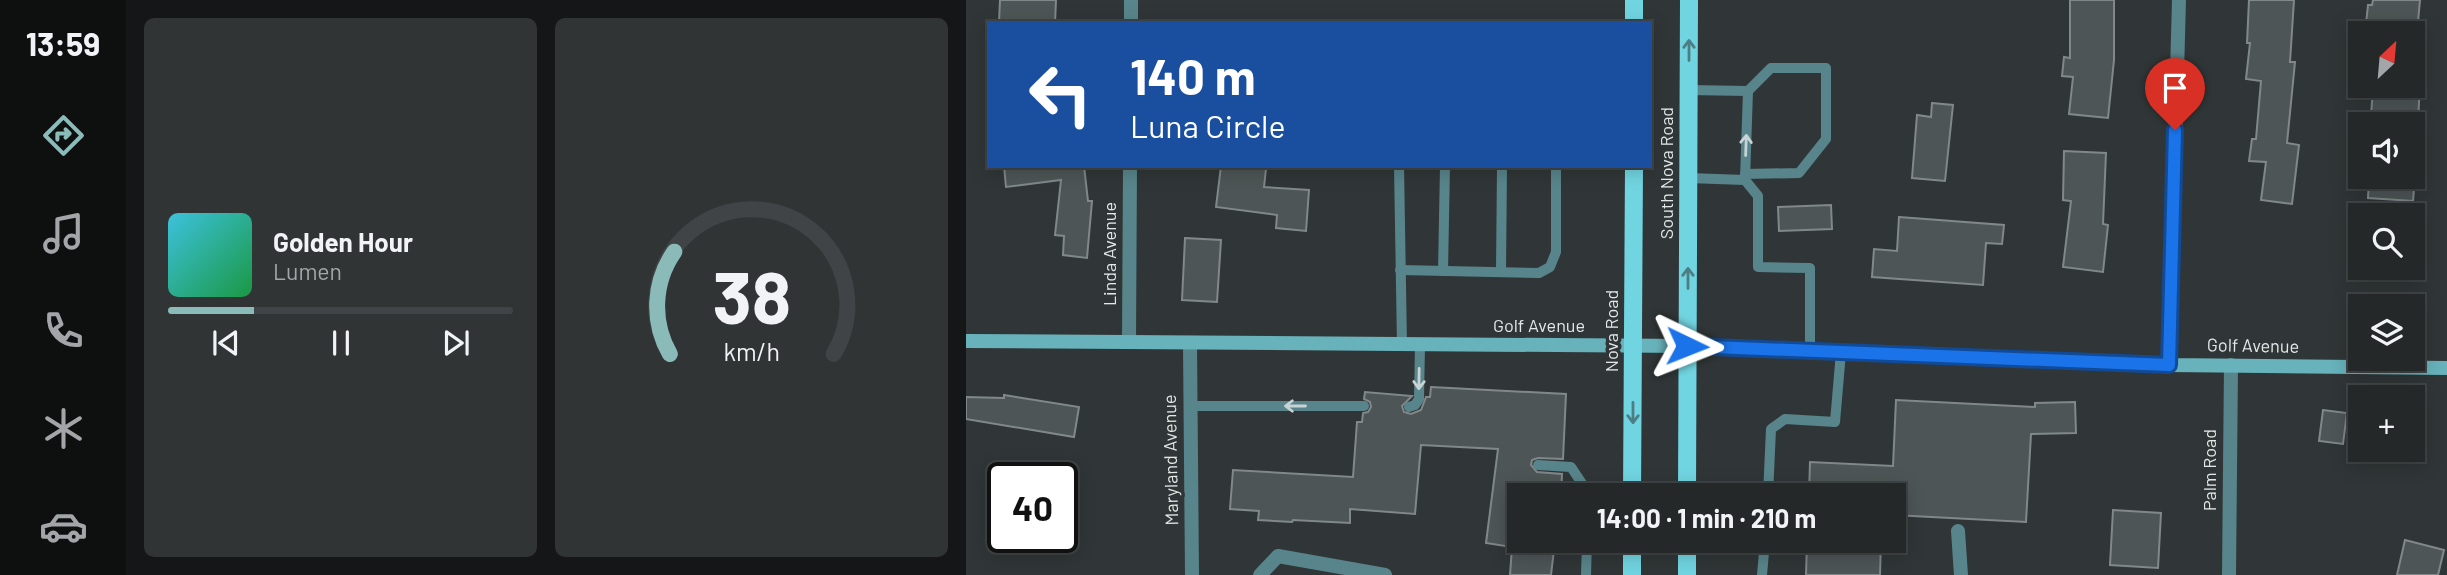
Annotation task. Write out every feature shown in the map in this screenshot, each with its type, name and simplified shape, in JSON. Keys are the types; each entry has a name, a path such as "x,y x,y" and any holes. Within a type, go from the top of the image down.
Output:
{"main road":[{"path":"1634,0 1634,21"},
{"name":"South Nova Road","path":"1687,346 1689,0"},
{"name":"Nova Road","path":"1632,483 1634,168"},
{"path":"1687,346 1687,483"},
{"path":"1632,553 1632,575"},
{"path":"1686,575 1687,553"}],"street":[{"path":"1131,0 1131,21"},
{"path":"2169,365 2179,0"},
{"name":"Linda Avenue","path":"1129,342 1130,168"},
{"name":"Golf Avenue","path":"966,341 1633,345 2169,365 2447,368"},
{"name":"Maryland Avenue","path":"1190,344 1192,575"},
{"name":"Palm Road","path":"2229,575 2231,365"},
{"path":"1958,531 1961,575"},
{"path":"1260,575 1278,556 1384,575"}],"lane":[{"path":"1688,178 1745,177 1799,173 1826,139 1826,68 1771,68 1748,91 1745,177 1758,196 1758,267 1810,268 1810,351"},
{"path":"1688,89 1748,91"},
{"path":"1399,168 1402,345"},
{"path":"1443,271 1445,168"},
{"path":"1501,272 1502,168"},
{"path":"1400,270 1539,273 1550,267 1556,251 1556,168"},
{"path":"1409,407 1415,405 1419,399 1420,345"},
{"path":"1769,483 1771,429 1785,419 1835,422 1841,352"},
{"path":"1189,406 1364,406"},
{"path":"1538,465 1571,467 1581,483"},
{"path":"1586,575 1587,553"},
{"path":"1762,575 1764,553"}],"building":[{"path":"1000,0 1056,0 1055,21 999,21"},
{"path":"2070,0 2114,0 2114,60 2108,118 2069,114 2073,77 2062,76 2064,57 2070,58"},
{"path":"2249,0 2294,0 2290,62 2295,62 2287,143 2299,145 2292,204 2261,200 2266,162 2249,161 2252,139 2256,139 2261,81 2246,79 2250,43 2247,43"},
{"path":"2373,0 2420,0 2418,21 2366,21 2368,5 2372,5"},
{"path":"2372,98 2419,98 2418,112 2371,112"},
{"path":"1932,103 1953,105 1945,181 1912,178 1917,115 1931,117"},
{"path":"2064,151 2106,153 2103,224 2108,225 2103,272 2063,267 2071,201 2063,200"},
{"path":"1004,168 1084,168 1088,201 1092,201 1087,258 1063,255 1064,236 1055,235 1061,180 1006,187"},
{"path":"1221,168 1266,169 1264,187 1309,190 1306,231 1276,228 1277,215 1216,207"},
{"path":"2368,189 2414,189 2413,201 2368,198"},
{"path":"1831,205 1832,229 1779,231 1778,207"},
{"path":"1899,217 2004,225 2002,244 1986,243 1983,285 1872,277 1874,249 1897,251"},
{"path":"1185,238 1221,240 1217,302 1182,300"},
{"path":"1431,387 1566,394 1563,459 1538,458 1532,460 1531,465 1537,472 1562,474 1562,483 1507,483 1507,546 1486,543 1498,449 1421,445 1415,514 1350,509 1350,523 1292,522 1258,520 1259,511 1230,509 1233,470 1353,477 1357,422 1362,422 1363,413 1368,412 1371,407 1370,402 1364,399 1365,392 1412,396 1402,406 1404,412 1411,414 1421,410 1426,397 1430,397"},
{"path":"1004,395 1079,407 1074,437 966,419 966,397 1004,398"},
{"path":"1896,400 2035,407 2035,403 2075,402 2076,433 2031,434 2026,522 1906,516 1906,483 1809,483 1810,462 1893,466"},
{"path":"2323,410 2347,413 2343,444 2319,441"},
{"path":"2113,510 2161,513 2158,568 2110,565"},
{"path":"2405,540 2444,550 2438,575 2397,575"},
{"path":"1512,553 1554,553 1551,575 1510,575"},
{"path":"1807,553 1881,553 1880,575 1806,575"}],"route":[{"path":"1687,346 2169,365 2175,130"}]}
